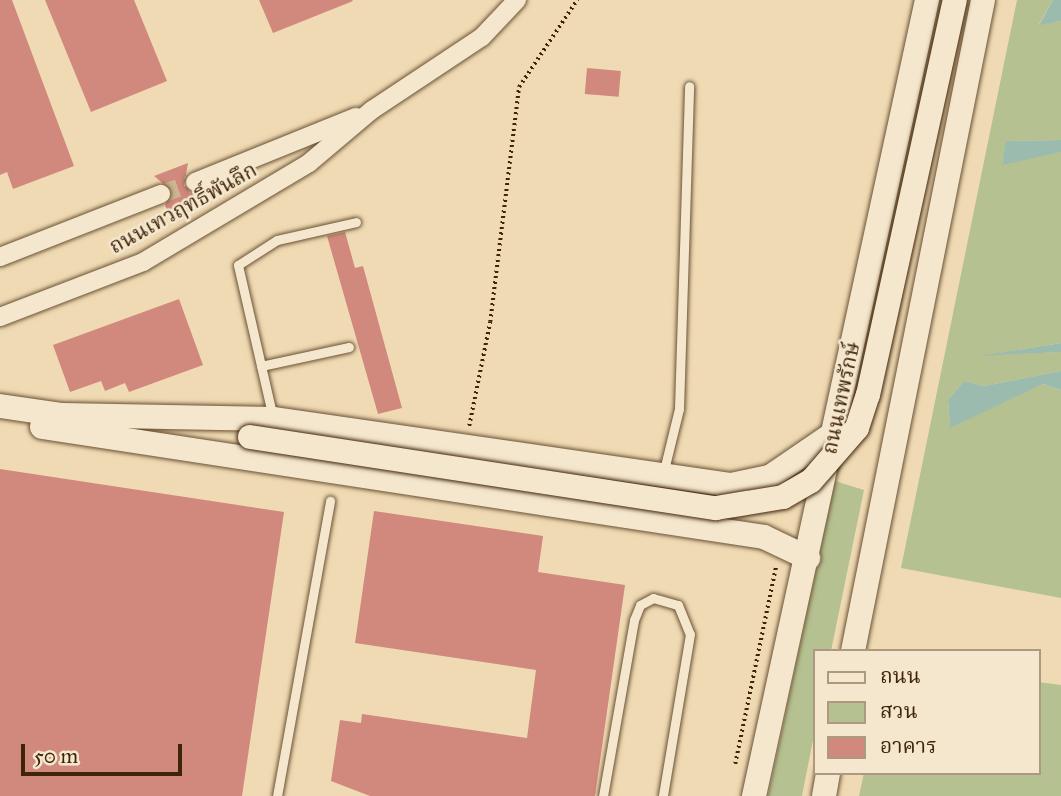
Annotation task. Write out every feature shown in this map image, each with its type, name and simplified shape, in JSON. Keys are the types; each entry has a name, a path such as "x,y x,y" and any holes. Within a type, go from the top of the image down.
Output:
{"main road":[{"name":"ถนนเทพรักษ์","path":"754,796 808,558 927,0"},
{"path":"60,430 250,437 716,508 783,497 811,481 851,438 868,395 955,0"},
{"path":"853,649 983,0"},
{"path":"0,406 62,415 273,419 662,479 731,485 770,477 834,433"},
{"path":"0,418 60,430 782,542 808,558"},
{"path":"731,485 754,511 753,520 734,534"},
{"path":"824,796 828,775"}],"street":[{"name":"ถนนเทวฤทธิ์พันลึก","path":"0,317 143,262 309,163 372,110 482,37 517,0"},
{"name":"ถนนเทวฤทธิ์พันลึก","path":"195,182 372,110"},
{"name":"ถนนเทวฤทธิ์พันลึก","path":"0,257 161,194"}],"lane":[{"path":"662,479 679,409 689,86"},
{"path":"273,419 238,265 277,240 356,222"},
{"path":"261,366 349,347"},
{"path":"277,796 330,501"},
{"path":"603,796 634,620 639,605 653,598 678,605 690,634 663,796"}],"path":[{"path":"464,449 490,323 519,86 577,0"},
{"path":"734,770 777,563"}],"green space":[{"path":"1017,0 1053,0 1039,24 1061,21 1061,140 1007,141 1002,164 1061,152 1061,343 987,355 1061,352 1061,371 984,386 964,381 948,400 950,427 1043,384 1061,390 1061,598 901,568"},
{"path":"835,481 864,490 831,649 813,649 813,740 802,796 768,796"},
{"path":"1040,682 1061,685 1061,796 859,796 864,775 1040,775"}],"shaded area":[{"path":"1053,0 1061,0 1061,21 1039,25"},
{"path":"1061,140 1061,152 1002,165 1006,141"},
{"path":"1061,343 1061,352 979,356"},
{"path":"1061,371 1061,390 1043,384 950,428 948,400 964,381 984,386"}],"building":[{"path":"0,0 12,0 74,166 13,189 7,172 0,175"},
{"path":"45,0 134,0 167,81 91,112"},
{"path":"259,0 352,0 353,1 273,33"},
{"path":"587,68 621,71 619,97 585,94"},
{"path":"188,163 184,186 199,193 204,206 171,219 165,205 172,191 154,176"},
{"path":"345,232 355,268 363,266 402,408 378,414 327,236"},
{"path":"179,299 203,365 129,392 125,383 105,391 101,381 70,392 53,345"},
{"path":"0,469 284,512 242,796 0,796"},
{"path":"374,511 543,536 538,572 625,585 595,796 370,796 331,781 340,720 361,723 362,714 527,738 536,670 355,643"}],"tunnel":[{"path":"161,194 195,182"}]}
